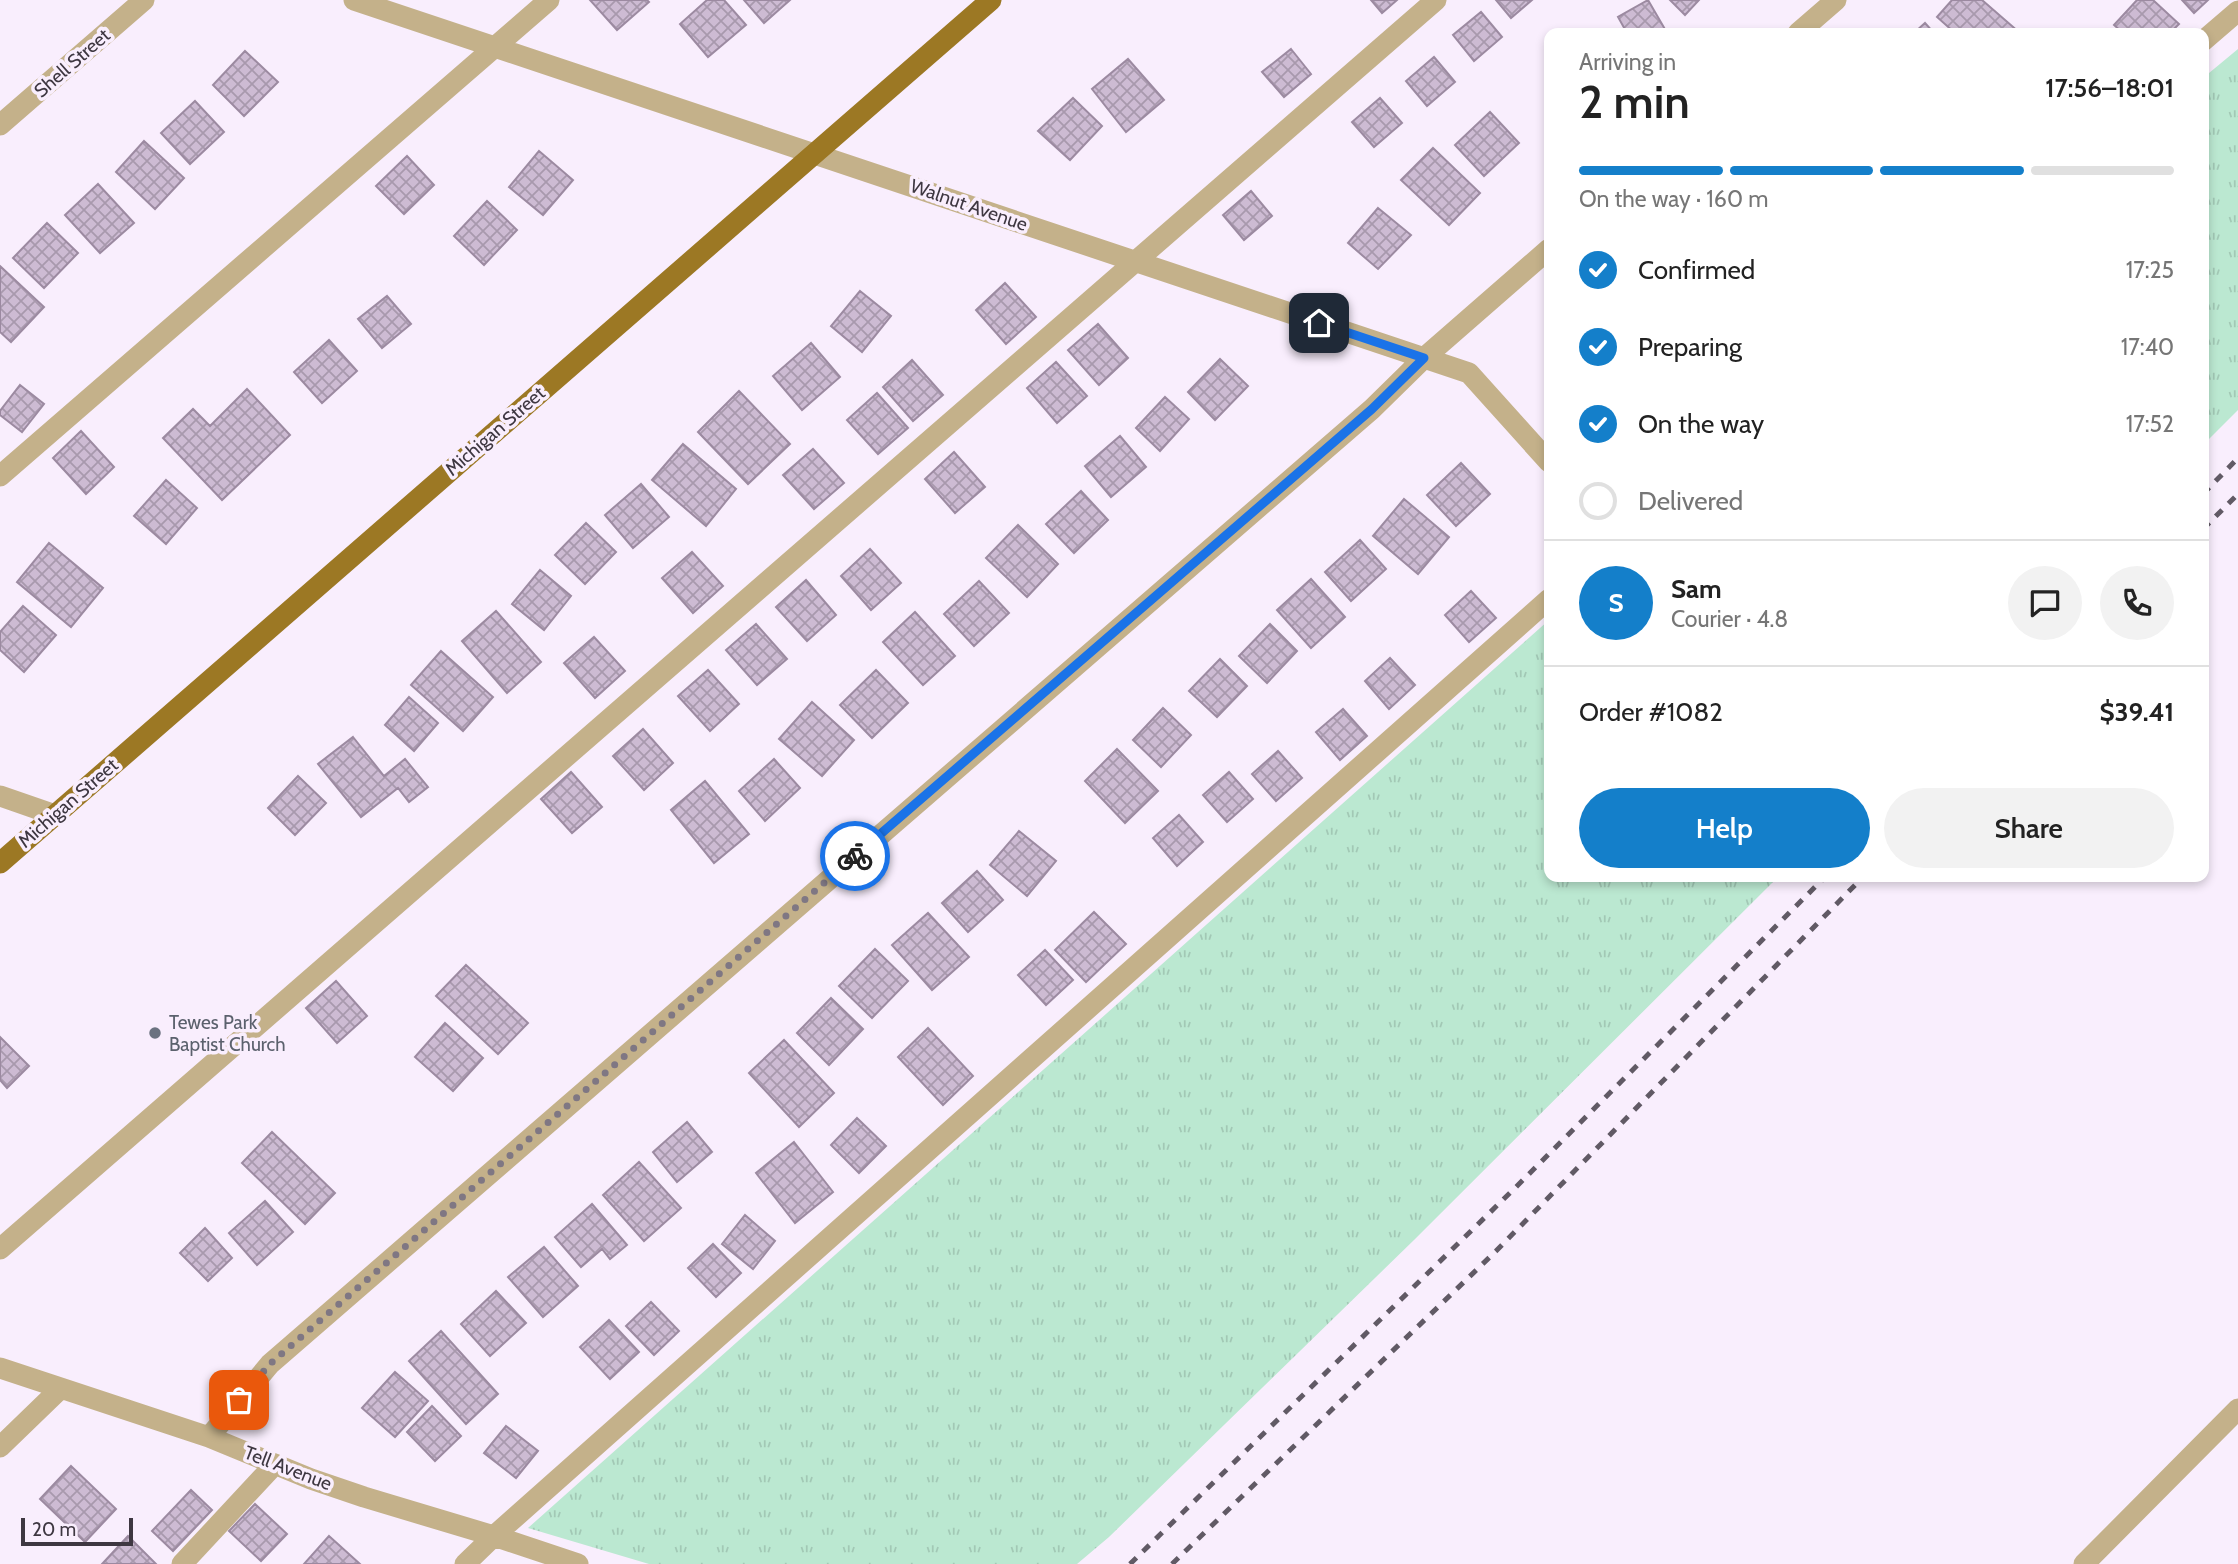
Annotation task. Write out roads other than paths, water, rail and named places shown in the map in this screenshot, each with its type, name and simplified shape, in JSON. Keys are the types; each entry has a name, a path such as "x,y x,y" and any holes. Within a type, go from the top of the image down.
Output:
{"main road":[{"name":"Michigan Street","path":"0,863 991,0"}],"street":[{"name":"Shell Street","path":"0,125 144,0"},
{"name":"Walnut Avenue","path":"354,0 1469,373 1544,456"},
{"path":"0,476 549,0"},
{"path":"0,1249 1436,0"},
{"path":"1804,28 1836,0"},
{"path":"2209,36 2238,11"},
{"path":"209,1437 270,1364 1372,409 1424,358 1544,253"},
{"path":"465,1564 1544,603"},
{"path":"0,796 55,815"},
{"name":"Tell Avenue","path":"0,1368 209,1437 365,1497 578,1564"},
{"path":"0,1447 60,1389"},
{"path":"2084,1564 2238,1409"},
{"path":"182,1564 275,1464"}],"railway":[{"path":"2209,488 2238,458"},
{"path":"2209,523 2238,494"},
{"path":"1130,1564 1516,1187 1820,882"},
{"path":"1172,1564 1496,1251 1858,882"}],"place":[{"name":"Tewes Park Baptist Church","path":"155,1033"}]}
